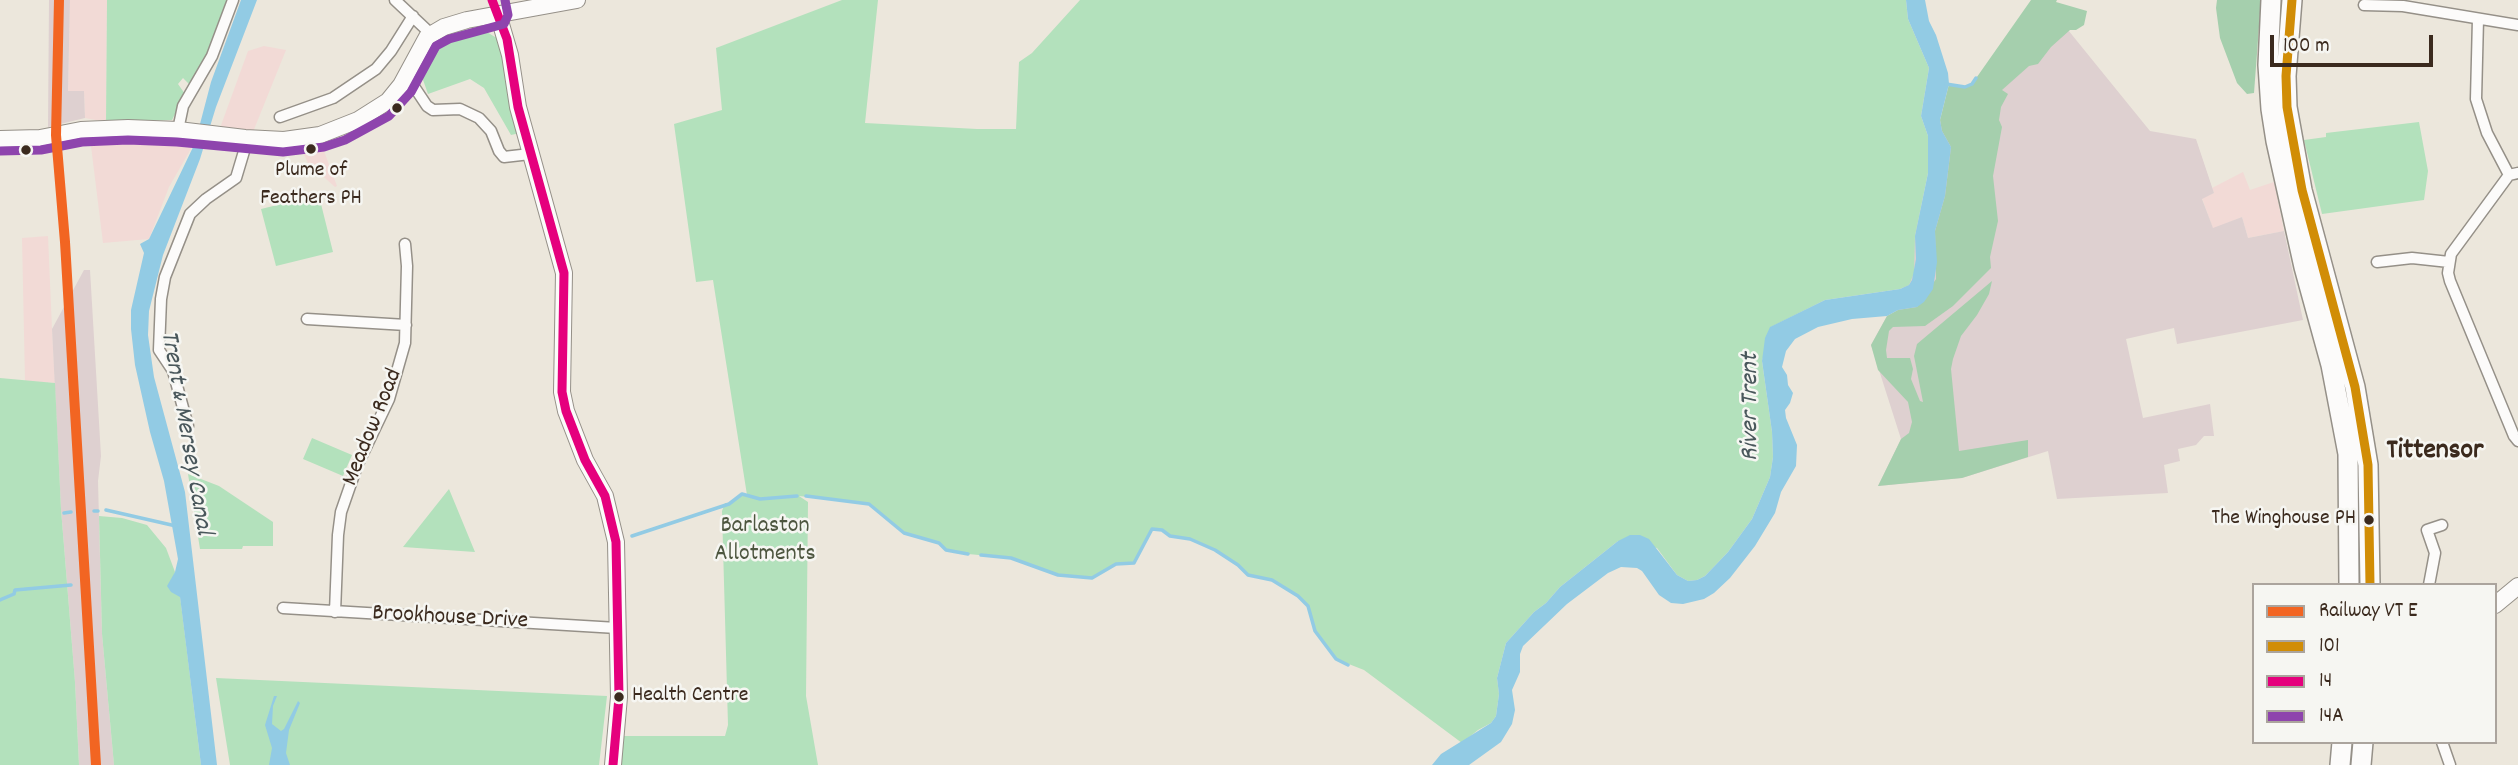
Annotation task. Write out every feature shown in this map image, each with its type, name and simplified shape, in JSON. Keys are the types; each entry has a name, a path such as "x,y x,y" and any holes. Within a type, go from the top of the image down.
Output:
{"highway":[{"path":"2271,0 2268,65 2276,141 2304,267 2331,365 2348,454 2349,583"},
{"path":"2292,0 2286,76 2287,107 2302,190 2356,387 2368,466 2370,583"},
{"path":"2340,765 2342,744"},
{"path":"2361,765 2362,744"}],"street":[{"path":"186,131 183,106 212,56 233,0"},
{"path":"395,0 432,34"},
{"path":"0,139 40,138 102,128 186,131 296,140 340,129 381,107 407,76 422,44 432,34 495,10 577,0"},
{"path":"2364,5 2403,6 2518,25"},
{"path":"495,10 509,47 518,107 564,273 562,392 566,411 585,460 605,496 616,542 619,697 613,765"},
{"path":"280,117 333,98 376,69 413,16"},
{"path":"2478,19 2476,99 2487,133 2513,174 2451,254 2450,281 2518,441"},
{"path":"407,76 427,106 433,110 460,109 480,118 491,131 504,157 530,154"},
{"path":"188,426 173,371 159,350 158,329 163,288 173,252 190,214 236,178 248,138"},
{"name":"Meadow Road","path":"335,612 341,512 357,466 396,379 405,343 405,244"},
{"path":"2375,261 2412,258 2449,262"},
{"path":"307,319 405,325"},
{"path":"2429,583 2435,552 2427,530 2442,525"},
{"path":"2497,603 2518,586"},
{"name":"Brookhouse Drive","path":"284,608 617,628"},
{"path":"2443,744 2450,765"}],"shaded area":[{"path":"49,0 70,0 68,91 84,91 85,118 48,127"},
{"path":"70,0 107,0 106,122 85,118 84,91 68,91"},
{"path":"2051,9 2150,131 2196,139 2214,193 2202,199 2213,228 2242,217 2248,238 2284,231 2303,320 2177,344 2174,328 2126,339 2143,418 2210,404 2214,436 2204,436 2196,445 2178,449 2180,461 2164,465 2168,493 2057,499 2048,451 1962,478 1878,486 1901,439 1871,345 1887,316 1898,310 1948,89 1970,91"},
{"path":"264,46 286,50 253,132 220,128 248,51"},
{"path":"149,136 196,140 169,187 149,239 103,243 90,138"},
{"path":"321,143 337,186 335,187 308,163 301,148"},
{"path":"2243,172 2250,190 2274,182 2284,231 2248,238 2242,217 2213,229 2202,198 2214,193 2212,188"},
{"path":"48,236 55,383 25,381 22,238"},
{"path":"84,270 90,270 101,456 98,481 102,634 114,765 79,765 61,509 52,329"}],"green space":[{"path":"107,0 230,0 208,57 190,85 183,78 178,84 185,94 172,120 106,122"},
{"name":"Barlaston Allotments","path":"842,0 878,0 865,123 1016,129 1019,62 1032,53 1080,0 1906,0 1908,19 1929,68 1921,116 1928,136 1928,173 1915,236 1914,273 1909,285 1900,289 1825,300 1771,327 1762,361 1772,432 1773,457 1770,477 1752,519 1728,552 1705,576 1688,581 1677,575 1657,548 1618,541 1560,587 1506,643 1497,678 1499,694 1496,716 1491,723 1462,743 1364,670 1336,659 1315,631 1308,606 1298,596 1272,580 1248,575 1229,558 1190,539 1176,538 1162,530 1153,529 1134,563 1116,564 1092,578 1082,578 1058,575 1011,558 946,550 939,543 904,533 869,504 799,496 808,502 806,696 818,765 621,765 624,736 725,736 728,725 722,511 725,503 742,494 747,495 713,280 696,282 674,124 722,110 716,48"},
{"path":"2031,0 2057,0 2056,2 2087,11 2084,25 2070,30 2051,47 2038,64 2029,66 2002,90 2008,94 2001,107 1999,120 2002,127 1993,176 1998,221 1990,257 1991,268 1953,306 1925,326 1893,327 1889,331 1886,350 1887,358 1910,358 1913,369 1911,379 1920,401 1923,402 1914,356 1917,344 1992,281 1989,294 1961,336 1951,369 1959,451 2028,440 2028,457 1962,478 1878,486 1901,439 1909,433 1912,422 1908,402 1878,370 1871,345 1887,316 1898,310 1917,307 1936,279 1935,231 1945,196 1951,147 1942,131 1940,120 1949,84 1965,87 1972,84"},
{"path":"2217,0 2261,0 2254,93 2247,94 2237,83 2220,38"},
{"path":"482,29 495,37 498,35 520,133 511,135 484,88 470,79 428,94 422,77 426,58 433,46 451,33"},
{"path":"2419,122 2428,171 2424,200 2322,214 2304,140 2326,137 2326,133"},
{"path":"314,196 320,200 333,252 276,266 261,209"},
{"path":"0,378 55,383 79,765 0,765"},
{"path":"312,438 352,455 343,476 303,459"},
{"path":"188,474 219,486 273,522 273,546 200,549"},
{"path":"449,489 475,552 403,547"},
{"path":"99,516 122,518 147,525 166,548 175,572 171,591 180,596 201,765 114,765 102,634"},
{"path":"216,678 607,696 599,765 230,765"}],"water":[{"path":"241,0 257,0 163,255 149,311 148,335 154,377 185,492 217,765 201,765 180,597 167,586 175,572 178,559 164,481 135,365 131,310 144,253 140,244 149,239 195,143 211,82"},
{"path":"1906,0 1925,0 1929,21 1948,73 1949,84 1940,120 1942,131 1951,147 1945,196 1935,231 1937,262 1933,289 1917,307 1898,310 1887,316 1852,319 1818,327 1795,339 1786,351 1782,367 1793,393 1785,410 1797,445 1796,466 1781,492 1775,513 1755,546 1730,578 1704,599 1683,604 1671,603 1659,595 1637,568 1621,567 1608,573 1567,604 1523,646 1520,672 1512,690 1515,710 1512,724 1501,742 1469,765 1432,765 1441,754 1491,723 1496,716 1499,694 1497,678 1506,643 1560,587 1618,541 1630,535 1649,539 1677,575 1688,581 1705,576 1728,552 1752,519 1770,477 1773,457 1772,432 1762,361 1765,338 1770,327 1825,300 1900,289 1909,285 1916,259 1915,236 1928,173 1928,136 1921,116 1929,68 1908,19"},
{"path":"274,696 277,696 273,706 272,724 281,731 298,701 300,703 289,730 286,753 290,765 269,765 272,748 265,725"}],"waterway":[{"path":"1946,84 1965,87 1972,84 1976,78"},
{"path":"632,536 729,504 742,494 760,499 797,496"},
{"path":"806,496 869,504 904,533 939,543 946,550 968,554"},
{"name":"Trent & Mersey Canal","path":"106,510 176,526"},
{"path":"64,513 71,512"},
{"path":"981,555 1011,558 1058,575 1092,578 1116,564 1134,563 1152,529 1162,530 1170,536 1190,539 1215,550 1248,575 1272,580 1298,596 1308,606 1315,631 1336,659 1348,665"},
{"path":"0,600 14,594 15,590 71,585"}],"transit line":[{"path":"59,0 56,135 65,242 96,765"},
{"name":"14","path":"492,0 507,39 518,107 564,273 562,392 566,411 585,460 605,496 616,542 619,697 613,765"},
{"name":"14A","path":"0,151 41,150 82,142 128,140 283,152 324,147 345,140 389,116 411,92 436,46 449,39 504,24 508,15 505,0"},
{"name":"101","path":"2292,0 2286,76 2287,107 2302,190 2355,387 2368,465 2370,583"}],"place":[{"name":"Plume of Feathers PH","path":"311,149"},
{"name":"The Winghouse PH","path":"2369,520"},
{"name":"Health Centre","path":"619,697"}],"district":[{"name":"Tittensor","path":"2435,453"}],"water label":[{"name":"River Trent","path":"1752,407"}]}
